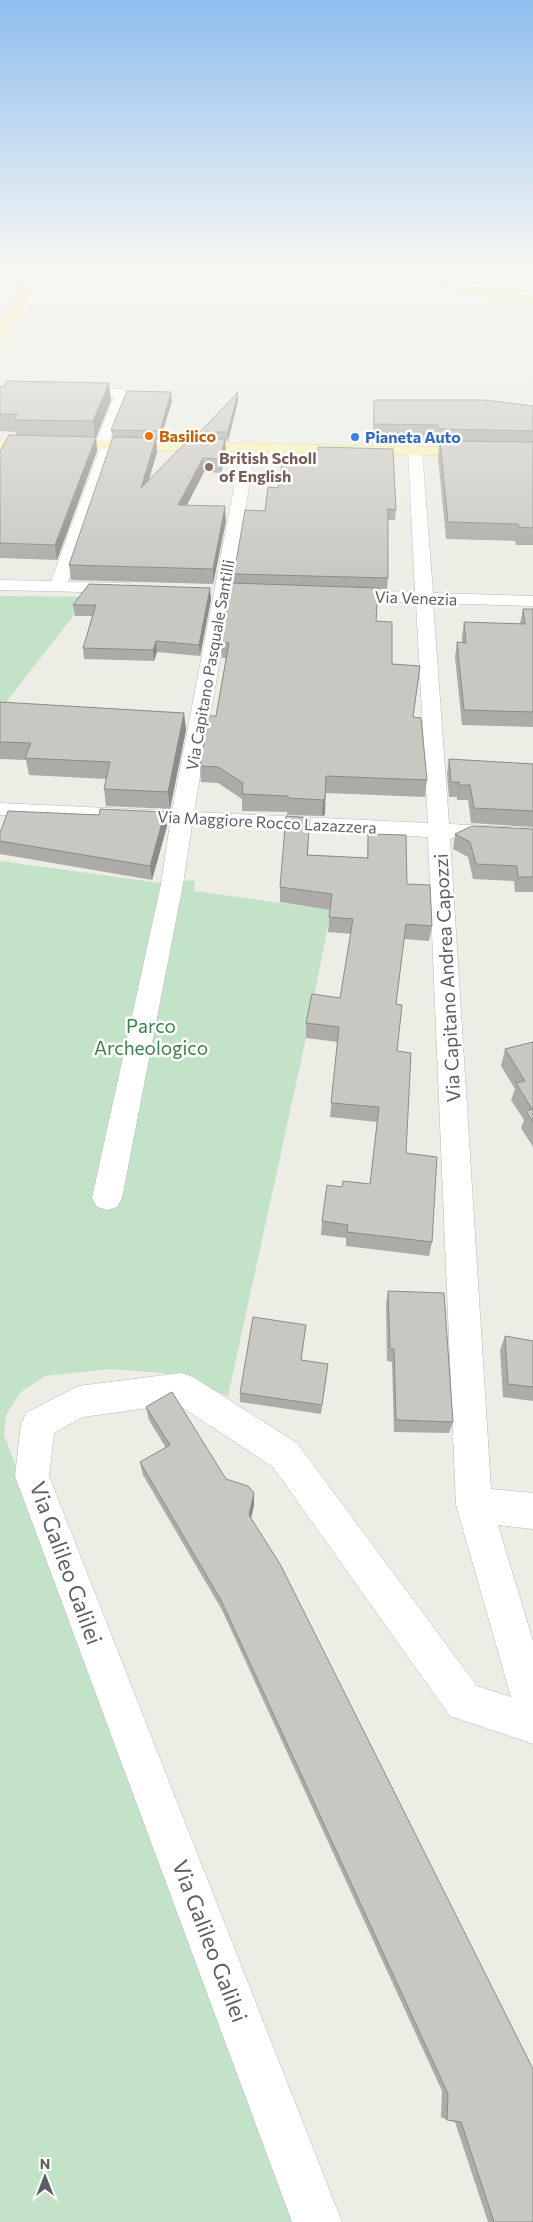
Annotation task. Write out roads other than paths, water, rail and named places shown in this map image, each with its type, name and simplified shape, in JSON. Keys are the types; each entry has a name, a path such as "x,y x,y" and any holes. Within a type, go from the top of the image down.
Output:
{"main road":[{"path":"0,443 249,446 533,453"}],"street":[{"path":"58,586 122,393 62,392"},
{"name":"Via Capitano Pasquale Santilli","path":"107,1198 172,884 182,817 249,446"},
{"name":"Via Capitano Andrea Capozzi","path":"414,450 439,832 474,1505"},
{"path":"0,585 136,589"},
{"path":"204,591 242,592"},
{"name":"Via Venezia","path":"319,595 533,601"},
{"name":"Via Maggiore Rocco Lazazzera","path":"0,809 182,817 439,832 533,835"},
{"name":"Via Galileo Galilei","path":"317,2222 32,1476 38,1424 78,1402 181,1388 286,1455 464,1702 533,1724"},
{"path":"533,1511 474,1505 533,1706"}],"place":[{"name":"Basilico","path":"149,436"},
{"name":"Pianeta Auto","path":"355,437"},
{"name":"British Scholl of English","path":"209,467"}],"park label":[{"name":"Parco Archeologico","path":"151,1037"}]}
